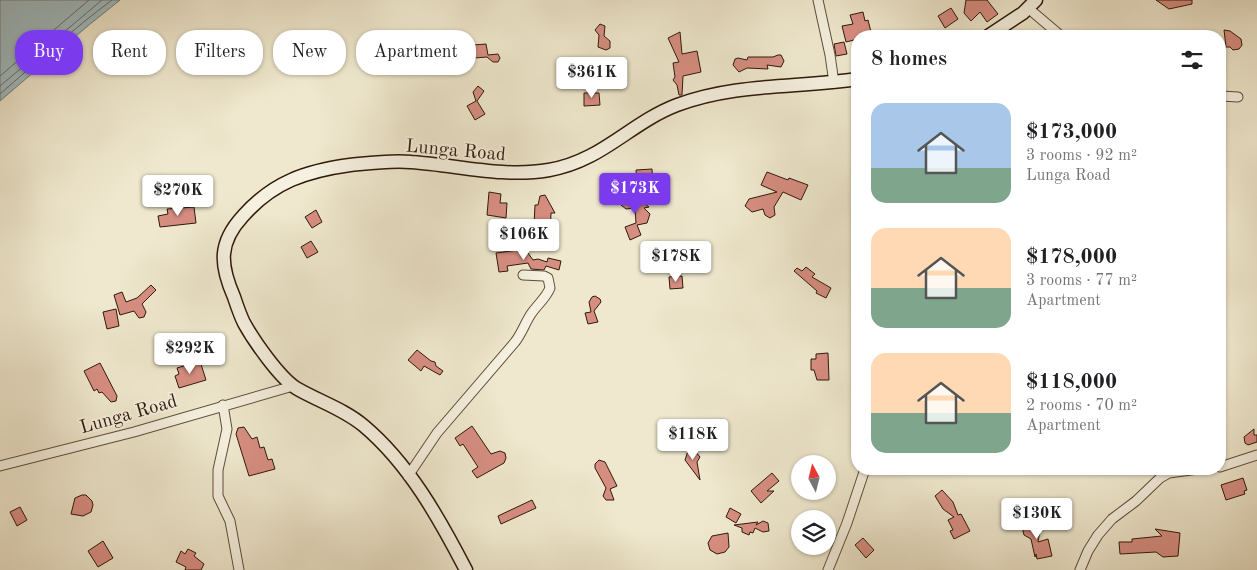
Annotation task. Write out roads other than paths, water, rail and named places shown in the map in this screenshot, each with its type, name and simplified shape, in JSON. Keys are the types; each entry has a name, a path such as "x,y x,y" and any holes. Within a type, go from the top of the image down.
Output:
{"street":[{"path":"818,0 834,82"},
{"path":"996,30 1032,4 1056,30"},
{"name":"Lunga Road","path":"466,570 438,518 382,442 362,424 294,386 272,364 244,323 224,272 223,256 226,241 234,226 264,196 281,184 302,174 327,168 375,162 409,162 496,172 518,173 549,170 576,163 603,151 631,130 657,115 696,99 754,87 851,80"},
{"path":"1226,96 1238,97"},
{"path":"408,476 437,433 515,342 524,330 529,315 548,294 550,288 548,278 536,275 523,275"},
{"name":"Lunga Road","path":"0,466 134,432 294,386"},
{"path":"223,405 227,429 218,470 218,496 230,521 239,570"},
{"path":"1226,465 1257,455"},
{"path":"828,570 847,524 863,475"},
{"path":"1080,570 1088,551 1098,535 1112,519 1165,475"}],"water":[{"path":"0,0 120,0 83,30 15,30 15,75 30,75 0,101"}]}
